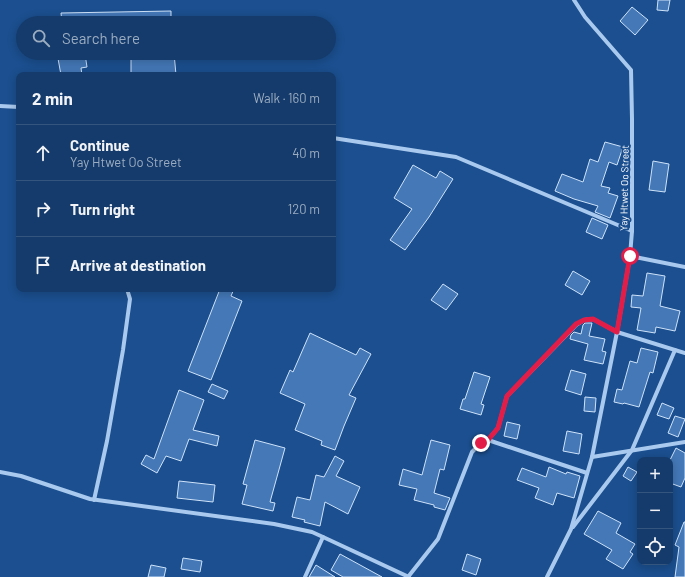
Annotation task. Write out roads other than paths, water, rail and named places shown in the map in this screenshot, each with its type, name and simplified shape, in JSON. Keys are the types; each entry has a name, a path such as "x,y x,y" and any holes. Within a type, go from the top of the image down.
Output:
{"street":[{"name":"Yay Htwet Oo Street","path":"548,577 571,529 592,457 617,332 630,256 632,231 631,70 585,17 574,0"},
{"path":"0,106 16,107"},
{"path":"336,138 456,157 632,231"},
{"path":"630,256 685,267"},
{"path":"94,500 107,441 123,350 130,299 128,292"},
{"path":"0,472 21,476 94,500 274,524 312,532 409,577 438,539 472,452 481,443 488,440 498,428 507,396 576,324 584,320 593,319 617,332 685,353"},
{"path":"571,529 632,450 675,350"},
{"path":"488,440 587,473"},
{"path":"592,457 685,442"},
{"path":"305,577 323,536"}]}
